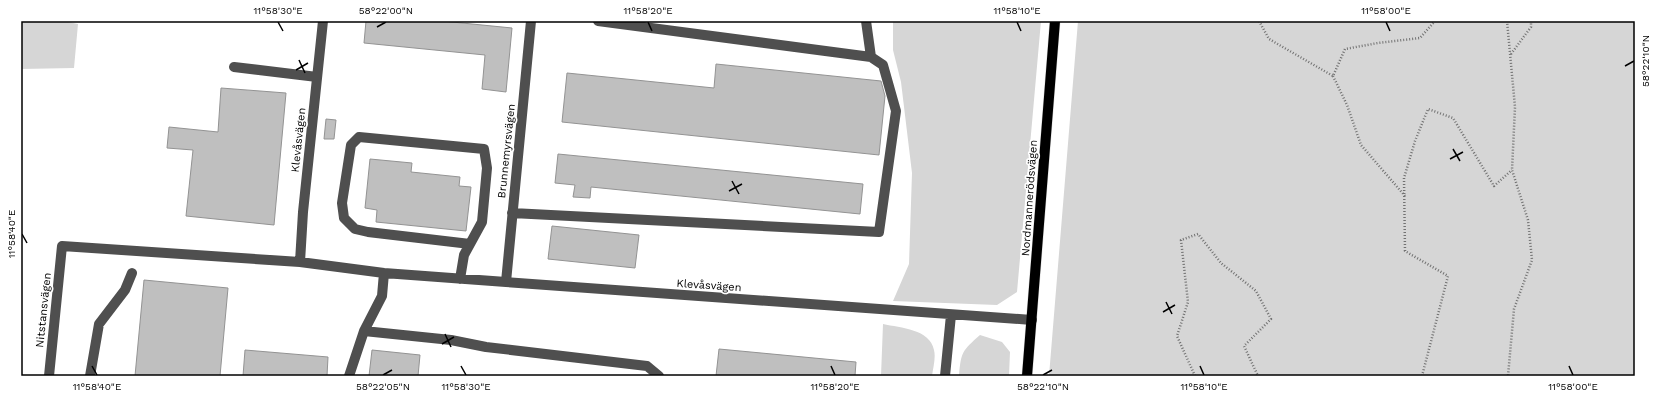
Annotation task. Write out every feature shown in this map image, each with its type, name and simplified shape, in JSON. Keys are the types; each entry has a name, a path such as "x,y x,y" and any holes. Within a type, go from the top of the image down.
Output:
{"main road":[{"name":"Nordmannerödsvägen","path":"1027,376 1055,21"}],"street":[{"name":"Klevåsvägen","path":"300,262 303,212 323,21"},
{"name":"Brunnemyrsvägen","path":"506,282 531,21"},
{"path":"512,212 879,232 896,111 882,65 871,57 598,21"},
{"path":"866,21 871,57"},
{"path":"234,67 317,77"},
{"path":"460,279 464,255 470,244 482,222 487,168 484,149 360,137 351,145 342,203 344,218 355,229 368,232 470,244"},
{"name":"Klevåsvägen","path":"62,246 300,262 384,273 460,279 1032,320"},
{"name":"Nitstansvägen","path":"48,376 62,246"},
{"path":"90,376 99,324 125,290 132,273"},
{"path":"349,376 364,331 382,296 384,273"},
{"path":"945,376 950,315"},
{"path":"364,331 451,340 486,347 647,366 659,376"}],"path":[{"path":"1259,21 1269,39 1333,76 1347,105 1361,145 1404,196"},
{"path":"1333,76 1344,49 1420,38 1435,21"},
{"path":"1508,21 1514,107 1512,170 1528,220 1532,260 1514,308 1508,376"},
{"path":"1510,54 1531,27 1531,21"},
{"path":"1422,376 1448,276 1405,251 1404,178 1415,141 1428,109 1453,118 1494,186 1512,170"},
{"path":"1194,376 1178,336 1188,302 1181,240 1198,234 1221,263 1256,291 1271,319 1244,346 1258,376"}],"shaded area":[{"path":"21,21 63,21 78,24 74,68 21,69"},
{"path":"893,21 1041,21 1017,292 997,305 893,301 909,264 912,173 901,82 893,50"},
{"path":"1078,21 1635,21 1635,376 1049,376"},
{"path":"883,324 906,328 927,338 935,353 932,376 881,376"},
{"path":"980,335 1002,342 1010,352 1009,376 959,376 964,352"}],"building":[{"path":"366,21 442,21 512,28 506,92 482,89 485,55 364,43"},
{"path":"716,64 881,81 885,96 879,155 562,122 567,73 714,88"},
{"path":"221,88 286,93 274,225 186,216 193,150 167,148 169,127 218,132"},
{"path":"326,119 336,120 334,139 324,139"},
{"path":"558,154 863,184 860,214 591,187 590,198 573,197 575,185 555,183"},
{"path":"370,159 412,163 411,172 460,177 459,186 471,187 466,231 376,222 377,210 365,208"},
{"path":"552,226 639,235 635,268 548,259"},
{"path":"144,280 228,288 220,376 135,376"},
{"path":"719,349 856,362 855,376 716,376"},
{"path":"245,350 328,357 327,376 243,376"},
{"path":"372,350 420,355 418,376 369,376"}]}
